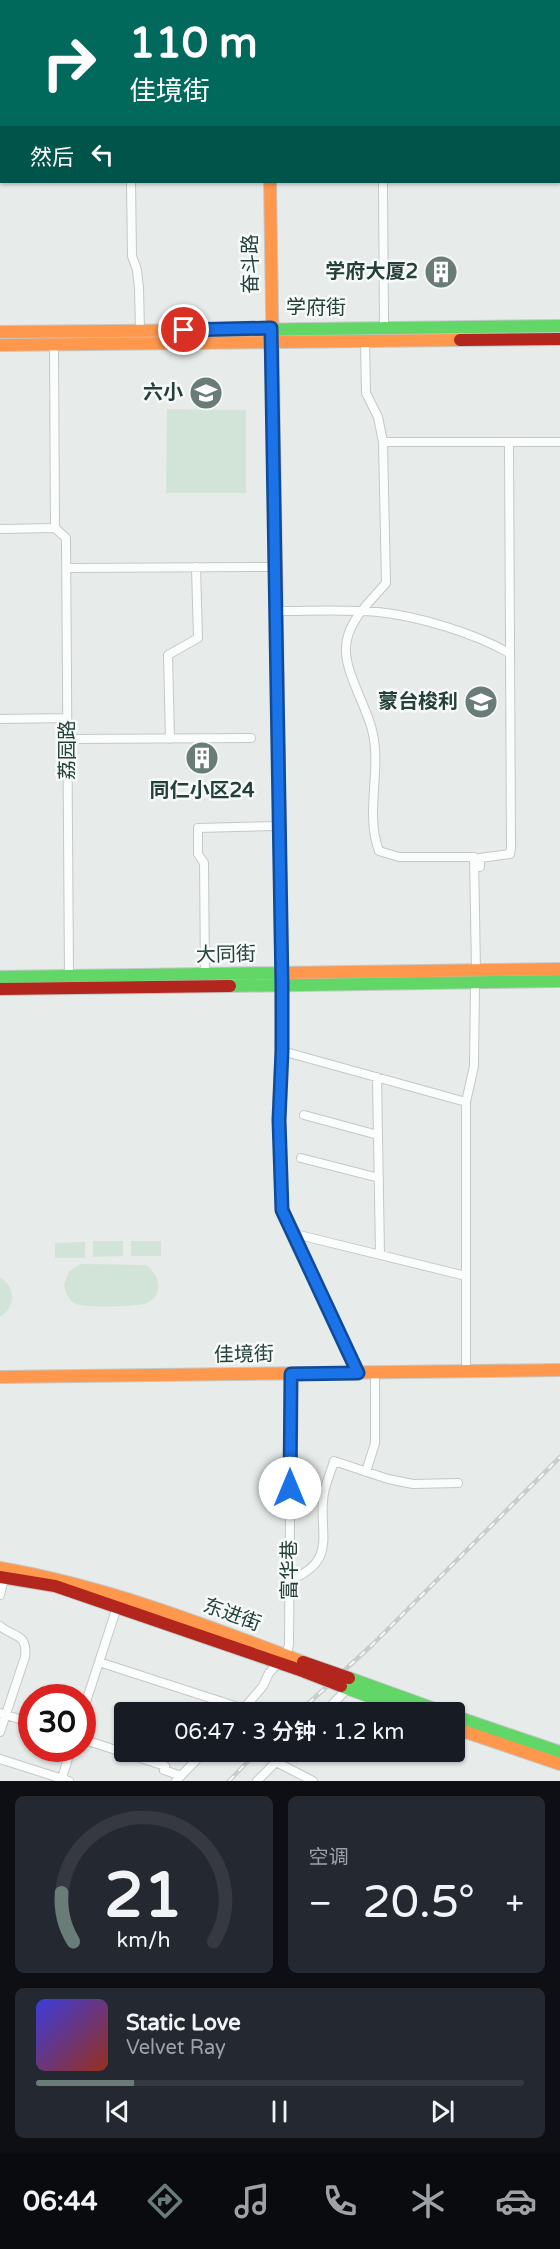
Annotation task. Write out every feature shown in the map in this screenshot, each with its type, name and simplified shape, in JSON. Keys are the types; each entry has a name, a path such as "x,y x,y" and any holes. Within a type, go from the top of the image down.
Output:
{"main road":[{"name":"奋斗路","path":"270,183 282,980 279,1120 282,1210 358,1373"},
{"name":"学府街","path":"0,332 560,326"},
{"name":"学府街","path":"0,345 560,339"},
{"name":"大同街","path":"0,989 478,974 560,969"},
{"name":"大同街","path":"0,977 205,974 282,980"},
{"name":"大同街","path":"478,974 560,981"},
{"name":"佳境街","path":"0,1377 560,1370"},
{"name":"东进街","path":"1,1574 55,1586 282,1659"},
{"name":"东进街","path":"1,1574 59,1578 110,1594 388,1702"},
{"name":"东进街","path":"346,1684 408,1702"},
{"path":"465,1720 560,1752"},
{"path":"465,1732 560,1764"}],"street":[{"path":"130,183 132,256 137,270 139,288 140,330"},
{"path":"383,183 384,327"},
{"path":"365,341 366,393 378,417 383,442 386,583 348,634 345,649 348,666 373,732 377,758 372,816 375,840 380,851 399,857 474,857 478,974"},
{"path":"0,529 55,528 54,345"},
{"path":"383,442 560,442"},
{"path":"466,1371 466,1102 474,1066 480,858 510,854 511,848 509,442"},
{"name":"荔园路","path":"55,528 66,538 69,976"},
{"path":"170,739 168,655 198,638 196,567"},
{"path":"66,568 276,567"},
{"path":"277,611 390,613 488,641 509,653"},
{"path":"0,719 67,718"},
{"path":"68,739 251,738"},
{"path":"205,974 204,863 198,854 198,828 279,826"},
{"path":"282,1051 466,1102"},
{"path":"377,1077 380,1254"},
{"path":"304,1114 378,1135"},
{"path":"300,1158 379,1178"},
{"path":"295,1234 466,1276"},
{"path":"366,1472 375,1443 375,1373"},
{"name":"富华巷","path":"250,1702 282,1659 289,1645 291,1374"},
{"path":"290,1580 300,1576 318,1560 325,1542 324,1494 334,1461 388,1479 413,1484 458,1483"},
{"path":"0,1595 1,1574"},
{"path":"92,1684 117,1607"},
{"path":"0,1626 18,1635 26,1648 25,1658 3,1714 0,1732"},
{"path":"99,1662 216,1702"},
{"path":"332,1702 346,1684"},
{"path":"3,1714 18,1719"},
{"path":"96,1744 165,1766 164,1770 179,1779 195,1762"},
{"path":"0,1758 64,1780 68,1762"},
{"path":"257,1781 276,1762 313,1781"}],"green space":[{"path":"167,409 246,410 246,493 166,493"},
{"path":"93,1241 123,1241 123,1256 93,1257"},
{"path":"131,1241 161,1241 161,1256 131,1256"},
{"path":"85,1242 85,1258 55,1258 55,1243"},
{"path":"81,1264 146,1265 157,1279 156,1295 147,1303 134,1305 76,1304 69,1298 64,1285 69,1271"},
{"path":"0,1277 9,1286 12,1297 9,1308 0,1317"}],"railway":[{"path":"310,1702 373,1644 560,1457"},
{"path":"229,1781 247,1762"}],"traffic: fast":[{"path":"227,330 560,326"},
{"path":"277,624 282,1032"},
{"path":"0,977 280,973"},
{"path":"230,986 560,981"},
{"path":"349,1678 416,1702"},
{"path":"341,1686 384,1702"},
{"path":"465,1720 560,1752"}],"traffic: slow":[{"path":"270,183 277,624"},
{"path":"0,332 227,330"},
{"path":"0,345 460,340"},
{"path":"280,973 560,969"},
{"path":"0,1377 560,1370"},
{"path":"0,1568 78,1585 153,1607 303,1662"},
{"path":"465,1732 560,1764"}],"traffic: jam":[{"path":"460,340 560,339"},
{"path":"0,989 230,986"},
{"path":"282,1032 279,1120 282,1210 358,1373"},
{"path":"0,1577 55,1586 297,1669"},
{"path":"303,1662 349,1678"},
{"path":"297,1669 341,1686"}],"place":[{"name":"学府大厦2","path":"441,272"},
{"name":"六小","path":"206,393"},
{"name":"蒙台梭利","path":"481,702"},
{"name":"同仁小区24","path":"202,758"}],"route":[{"path":"184,330 271,328 282,986 279,1120 282,1210 358,1373 291,1374 290,1488"}]}
